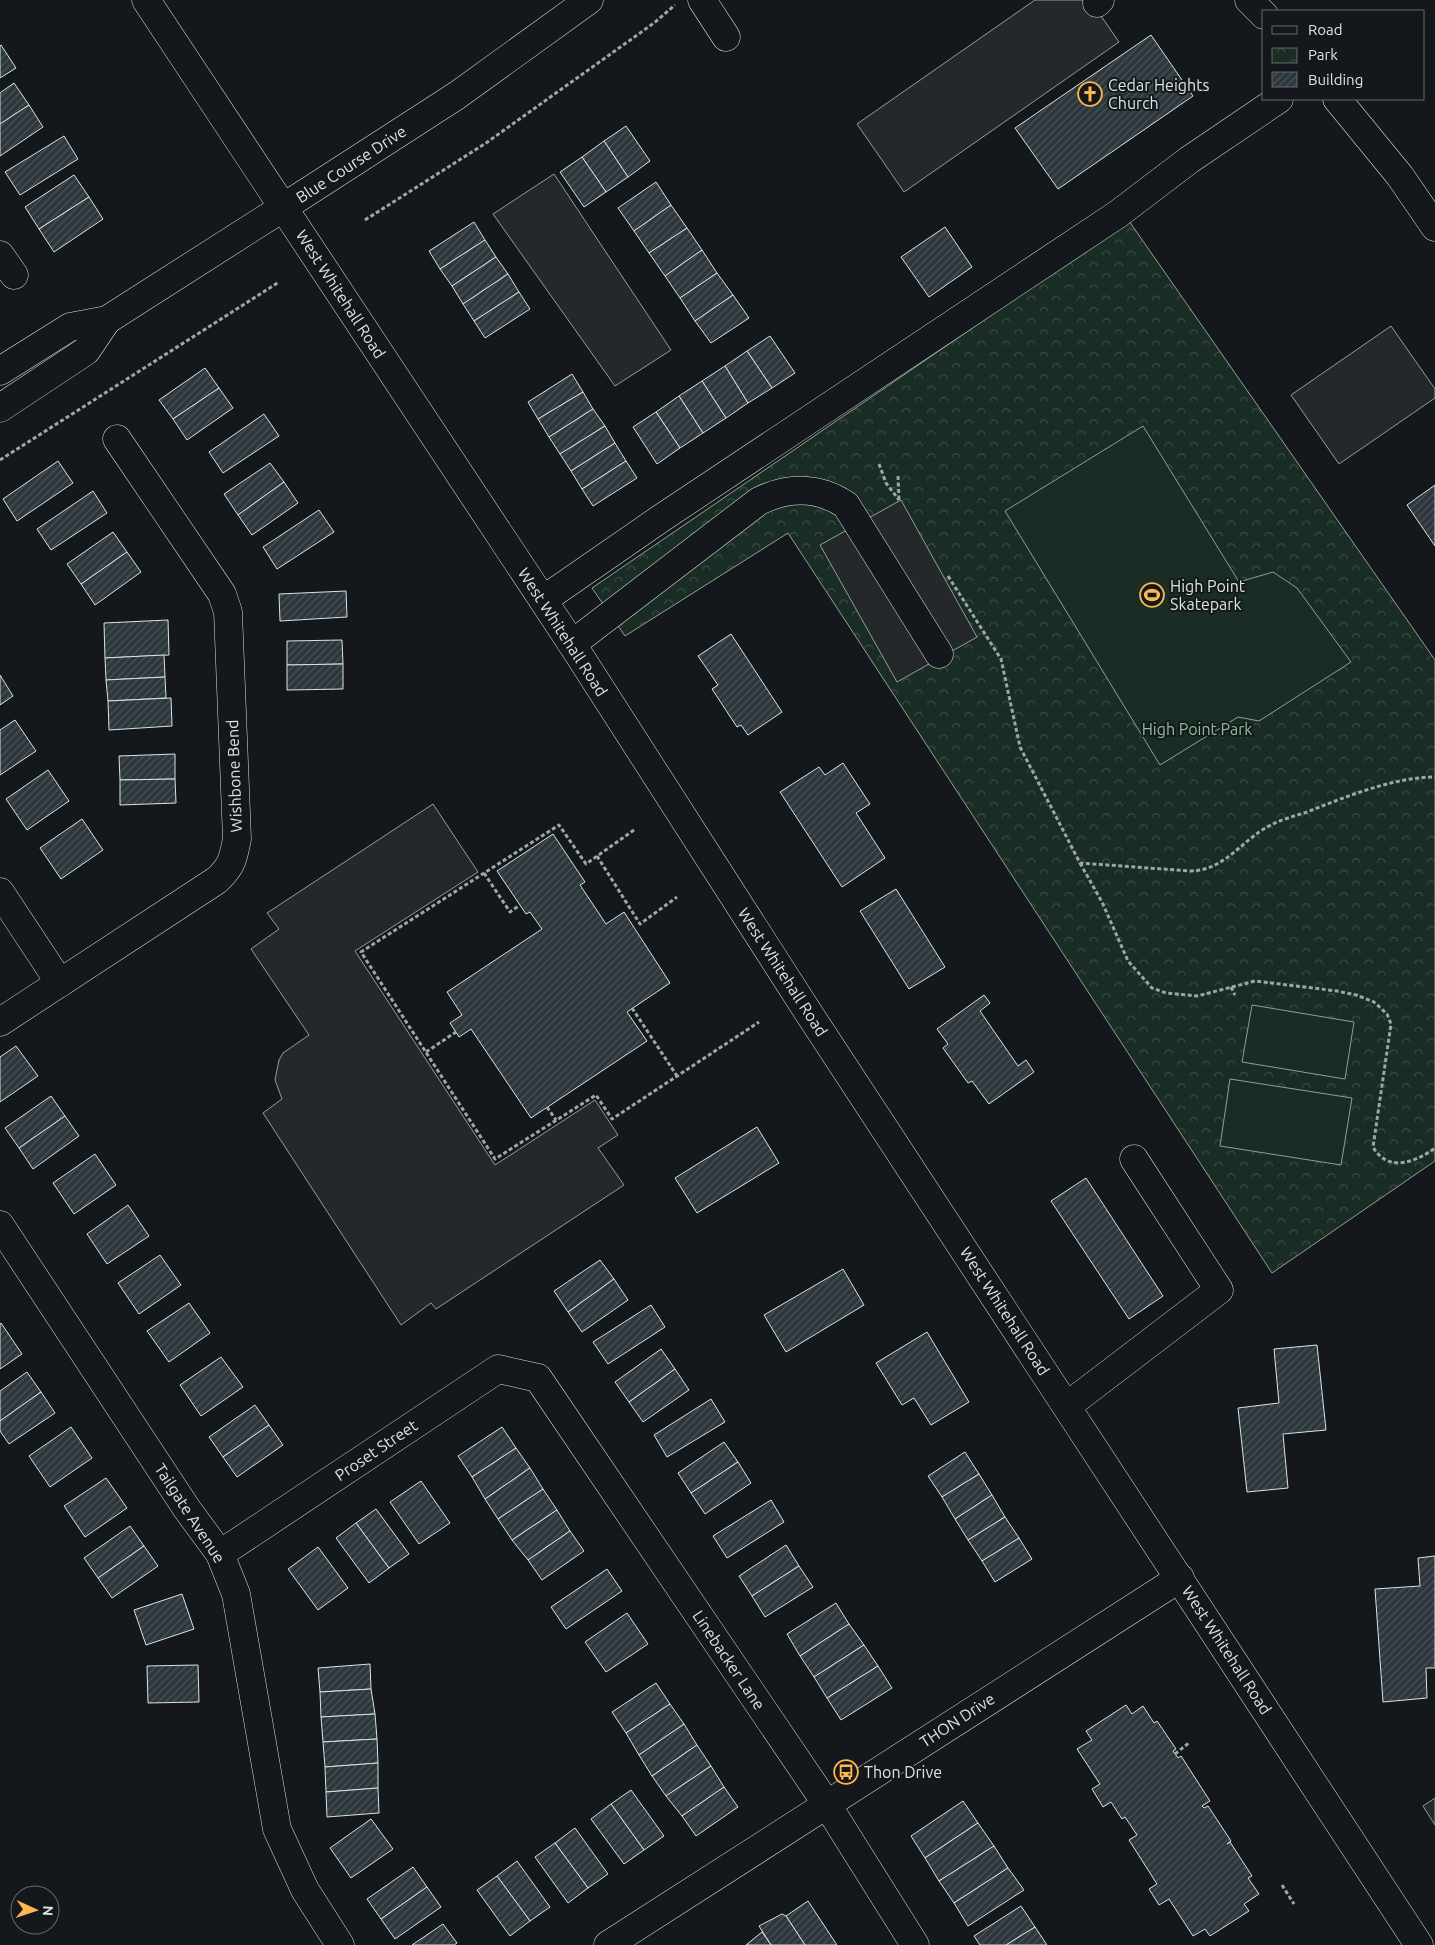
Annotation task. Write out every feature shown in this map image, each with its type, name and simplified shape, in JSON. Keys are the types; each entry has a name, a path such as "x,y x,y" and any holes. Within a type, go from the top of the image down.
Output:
{"street":[{"name":"West Whitehall Road","path":"146,0 572,644 808,1012 1419,1945"},
{"name":"Blue Course Drive","path":"0,371 70,327 107,320 456,96 589,0"},
{"path":"702,0 726,37"},
{"path":"1249,0 1262,13"},
{"path":"543,600 660,519 1118,214 1189,160 1278,100"},
{"path":"1338,100 1400,176 1435,227"},
{"name":"Blue Course Drive","path":"0,408 86,351 107,320"},
{"name":"Wishbone Bend","path":"0,1022 217,880 230,868 237,839 228,612 222,594 117,439"},
{"path":"572,644 759,501 784,490 796,490 822,492 846,504 939,654"},
{"path":"0,892 60,983"},
{"path":"1067,1406 1219,1290 1134,1159"},
{"name":"Tailgate Avenue","path":"0,1225 187,1509 220,1554 236,1594 277,1829 305,1890 340,1945"},
{"name":"Proset Street","path":"220,1554 498,1369 538,1378"},
{"name":"Linebacker Lane","path":"538,1378 826,1803 915,1945"},
{"name":"THON Drive","path":"608,1945 826,1803 1180,1578"}],"path":[{"path":"365,220 486,142 654,23 681,0"},
{"path":"0,460 279,282"},
{"path":"879,464 886,483 899,500 898,476"},
{"path":"948,576 1001,659 1020,747 1102,902 1128,961 1152,988 1180,996 1197,996 1247,981 1270,981 1356,995 1374,1002 1387,1014 1390,1024 1373,1147 1382,1157 1404,1164 1419,1159 1435,1148"},
{"path":"1080,862 1172,870 1208,870 1219,865 1246,842 1277,822 1350,796 1397,782 1435,776"},
{"path":"634,830 586,864 559,825 361,952 495,1159 596,1095 612,1119 759,1022"},
{"path":"597,856 640,924 677,897"},
{"path":"484,873 510,912 520,905"},
{"path":"1231,987 1235,995"},
{"path":"632,1008 677,1076"},
{"path":"426,1052 456,1032"},
{"path":"548,1107 556,1120"},
{"path":"1175,1754 1190,1742"},
{"path":"1282,1885 1294,1904"}],"green space":[{"name":"High Point Park","path":"1129,221 1435,660 1435,1161 1272,1273 788,533 625,636 592,588"},
{"name":"High Point Skatepark","path":"1143,426 1239,582 1273,572 1297,588 1351,662 1259,721 1238,717 1160,765 1005,511"},
{"path":"1252,1005 1354,1022 1345,1079 1242,1062"},
{"path":"1230,1079 1352,1098 1341,1165 1220,1146"}],"shaded area":[{"path":"1035,0 1090,0 1119,42 904,192 857,124"},
{"path":"554,174 671,350 615,386 493,214"},
{"path":"1391,326 1435,389 1435,398 1339,464 1291,395"},
{"path":"901,500 977,637 897,682 820,545"},
{"path":"433,804 478,872 355,951 495,1165 595,1100 618,1135 598,1148 624,1185 436,1309 431,1303 401,1325 263,1113 282,1099 275,1080 279,1060 283,1053 309,1035 251,949 279,929 267,913"},
{"path":"1435,1798 1435,1825 1423,1806"}],"building":[{"path":"1151,35 1193,96 1058,189 1015,128"},
{"path":"0,46 16,68 0,78"},
{"path":"14,83 29,105 0,124 0,93"},
{"path":"29,105 43,127 0,156 0,124"},
{"path":"626,126 650,161 628,177 604,141"},
{"path":"64,136 78,159 20,195 5,172"},
{"path":"604,141 628,177 606,192 582,157"},
{"path":"582,157 606,192 584,207 560,172"},
{"path":"74,175 89,197 39,229 25,207"},
{"path":"656,182 671,205 634,231 618,208"},
{"path":"89,197 103,219 54,252 39,229"},
{"path":"671,205 687,228 649,253 634,231"},
{"path":"474,222 485,240 440,269 429,251"},
{"path":"945,227 972,267 929,297 901,257"},
{"path":"687,228 702,250 665,276 649,253"},
{"path":"485,240 496,257 452,286 440,269"},
{"path":"702,250 717,273 680,298 665,276"},
{"path":"496,257 508,274 463,304 452,286"},
{"path":"717,273 733,295 695,321 680,298"},
{"path":"508,274 519,292 474,321 463,304"},
{"path":"519,292 530,309 485,338 474,321"},
{"path":"733,295 749,318 711,343 695,321"},
{"path":"770,336 795,373 772,388 747,351"},
{"path":"747,351 772,388 748,403 725,366"},
{"path":"725,366 748,403 726,418 702,381"},
{"path":"205,368 219,388 173,419 159,400"},
{"path":"572,374 583,392 538,419 528,402"},
{"path":"702,381 726,418 703,433 679,396"},
{"path":"219,388 233,408 187,440 173,419"},
{"path":"583,392 593,409 549,437 538,419"},
{"path":"679,396 703,433 680,448 656,412"},
{"path":"593,409 605,426 560,454 549,437"},
{"path":"656,412 680,448 657,464 633,427"},
{"path":"264,414 279,436 223,473 209,452"},
{"path":"605,426 615,443 571,471 560,454"},
{"path":"615,443 626,461 582,489 571,471"},
{"path":"58,461 73,483 17,521 3,499"},
{"path":"626,461 637,478 593,506 582,489"},
{"path":"270,463 284,482 238,515 224,494"},
{"path":"284,482 298,503 252,535 238,515"},
{"path":"1435,485 1435,546 1407,505"},
{"path":"93,491 107,513 51,550 37,529"},
{"path":"319,510 334,532 277,569 263,547"},
{"path":"113,532 127,552 81,584 67,564"},
{"path":"127,552 141,572 95,605 81,584"},
{"path":"346,591 347,617 280,621 279,594"},
{"path":"168,620 169,655 105,658 104,623"},
{"path":"731,634 782,712 748,735 741,725 737,727 712,689 718,685 698,656"},
{"path":"342,640 343,664 287,665 287,641"},
{"path":"164,655 165,677 106,680 105,658"},
{"path":"343,664 343,689 287,690 287,665"},
{"path":"0,675 13,696 0,705"},
{"path":"165,677 166,698 108,701 106,680"},
{"path":"171,698 172,726 109,730 108,701"},
{"path":"15,720 36,751 0,775 0,730"},
{"path":"175,754 175,779 120,780 119,756"},
{"path":"843,763 870,804 856,813 885,858 842,887 780,792 819,767 825,775"},
{"path":"48,770 69,801 27,830 6,799"},
{"path":"175,779 176,803 120,805 120,780"},
{"path":"82,819 103,850 61,879 40,848"},
{"path":"553,834 585,882 580,885 606,924 624,912 670,983 627,1012 647,1041 531,1118 471,1029 459,1037 450,1023 462,1015 447,992 542,929 530,912 526,914 497,871"},
{"path":"896,889 945,967 909,989 860,911"},
{"path":"984,995 990,1003 980,1011 1018,1066 1026,1060 1034,1072 989,1104 972,1081 968,1083 943,1048 948,1044 937,1029"},
{"path":"16,1046 38,1076 0,1102 0,1057"},
{"path":"51,1096 65,1116 19,1148 5,1128"},
{"path":"65,1116 79,1136 33,1169 19,1148"},
{"path":"757,1127 779,1163 697,1213 675,1178"},
{"path":"95,1154 116,1185 74,1214 53,1183"},
{"path":"1086,1178 1163,1296 1129,1319 1051,1201"},
{"path":"128,1205 149,1236 107,1264 87,1234"},
{"path":"160,1255 181,1285 139,1314 118,1283"},
{"path":"600,1260 614,1279 568,1312 554,1291"},
{"path":"843,1269 864,1305 786,1352 764,1315"},
{"path":"614,1279 628,1300 582,1332 568,1312"},
{"path":"189,1303 210,1333 169,1362 147,1331"},
{"path":"651,1305 665,1327 608,1364 593,1342"},
{"path":"0,1324 22,1354 0,1369"},
{"path":"927,1332 969,1402 931,1425 914,1398 902,1405 876,1363"},
{"path":"1317,1345 1326,1430 1283,1434 1288,1488 1247,1492 1238,1408 1279,1403 1274,1349"},
{"path":"661,1349 675,1369 629,1402 615,1382"},
{"path":"221,1357 243,1387 201,1416 180,1385"},
{"path":"675,1369 689,1390 643,1422 629,1402"},
{"path":"27,1372 41,1392 0,1421 0,1391"},
{"path":"41,1392 55,1413 9,1444 0,1431 0,1421"},
{"path":"711,1399 725,1422 667,1457 654,1435"},
{"path":"255,1405 269,1425 223,1457 209,1437"},
{"path":"269,1425 283,1445 237,1477 223,1457"},
{"path":"71,1427 92,1458 50,1487 29,1456"},
{"path":"502,1427 516,1448 472,1477 458,1456"},
{"path":"724,1442 738,1462 691,1493 678,1473"},
{"path":"516,1448 530,1468 485,1499 472,1477"},
{"path":"965,1452 979,1474 942,1497 928,1476"},
{"path":"738,1462 751,1483 705,1514 691,1493"},
{"path":"530,1468 543,1489 498,1519 485,1499"},
{"path":"979,1474 992,1495 955,1519 942,1497"},
{"path":"106,1478 127,1508 85,1537 64,1506"},
{"path":"421,1481 450,1523 419,1544 390,1502"},
{"path":"543,1489 557,1510 512,1540 498,1519"},
{"path":"992,1495 1005,1517 968,1540 955,1519"},
{"path":"771,1500 784,1522 727,1558 713,1536"},
{"path":"376,1509 409,1554 389,1568 356,1523"},
{"path":"557,1510 570,1531 528,1560 512,1540"},
{"path":"1005,1517 1019,1538 982,1561 968,1540"},
{"path":"356,1523 389,1568 369,1583 336,1538"},
{"path":"130,1526 144,1546 98,1578 84,1558"},
{"path":"570,1531 584,1551 542,1580 528,1560"},
{"path":"1019,1538 1032,1559 995,1582 982,1561"},
{"path":"786,1545 799,1566 752,1596 739,1576"},
{"path":"144,1546 158,1566 112,1598 98,1578"},
{"path":"318,1547 348,1588 318,1610 288,1569"},
{"path":"1435,1556 1435,1668 1426,1668 1427,1698 1383,1702 1375,1589 1420,1586 1418,1558"},
{"path":"799,1566 813,1587 765,1617 752,1596"},
{"path":"607,1569 622,1591 566,1629 551,1607"},
{"path":"182,1594 194,1629 146,1645 134,1610"},
{"path":"836,1603 849,1624 800,1656 787,1634"},
{"path":"627,1613 648,1644 606,1672 585,1642"},
{"path":"849,1624 864,1645 814,1677 800,1656"},
{"path":"864,1645 878,1666 827,1698 814,1677"},
{"path":"370,1664 371,1689 320,1692 318,1668"},
{"path":"198,1665 199,1702 148,1703 147,1666"},
{"path":"878,1666 892,1688 841,1720 827,1698"},
{"path":"656,1683 670,1704 626,1733 612,1712"},
{"path":"371,1689 375,1714 321,1717 320,1692"},
{"path":"670,1704 684,1724 639,1755 626,1733"},
{"path":"1126,1705 1132,1714 1143,1706 1154,1723 1157,1721 1176,1749 1173,1751 1178,1758 1181,1756 1210,1801 1202,1806 1204,1808 1208,1806 1231,1841 1227,1844 1230,1842 1252,1876 1248,1878 1259,1894 1244,1904 1249,1911 1210,1936 1205,1929 1193,1936 1169,1899 1159,1905 1149,1889 1157,1884 1129,1840 1137,1835 1125,1817 1122,1819 1111,1802 1103,1807 1092,1789 1100,1784 1077,1749 1092,1740 1086,1731"},
{"path":"375,1714 377,1739 323,1742 321,1717"},
{"path":"684,1724 697,1745 652,1776 639,1755"},
{"path":"377,1739 378,1763 325,1767 323,1742"},
{"path":"697,1745 711,1766 666,1796 652,1776"},
{"path":"378,1763 378,1788 326,1792 325,1767"},
{"path":"711,1766 724,1787 682,1816 666,1796"},
{"path":"724,1787 738,1807 696,1836 682,1816"},
{"path":"378,1788 379,1813 327,1817 326,1792"},
{"path":"631,1790 664,1836 644,1850 611,1804"},
{"path":"963,1801 978,1823 925,1858 911,1836"},
{"path":"611,1804 644,1850 624,1864 591,1819"},
{"path":"371,1819 393,1849 351,1878 330,1848"},
{"path":"978,1823 994,1846 939,1881 925,1858"},
{"path":"575,1828 608,1874 588,1888 555,1843"},
{"path":"555,1843 588,1888 568,1903 535,1857"},
{"path":"994,1846 1008,1868 954,1903 939,1881"},
{"path":"517,1861 550,1907 530,1921 497,1876"},
{"path":"413,1867 427,1887 381,1919 367,1899"},
{"path":"1008,1868 1024,1890 968,1926 954,1903"},
{"path":"497,1876 530,1921 510,1936 477,1890"},
{"path":"427,1887 441,1907 395,1939 381,1919"},
{"path":"808,1901 837,1945 805,1945 786,1916"},
{"path":"1021,1906 1035,1927 1006,1945 980,1945 974,1936"},
{"path":"782,1914 786,1916 805,1945 771,1945 759,1926"},
{"path":"443,1924 457,1943 454,1945 412,1945"},
{"path":"1035,1927 1047,1945 1006,1945"},
{"path":"762,1932 771,1945 746,1945"}],"place":[{"name":"Cedar Heights Church","path":"1090,94"},
{"name":"High Point Skatepark","path":"1152,595"},
{"name":"Thon Drive","path":"846,1772"}]}
